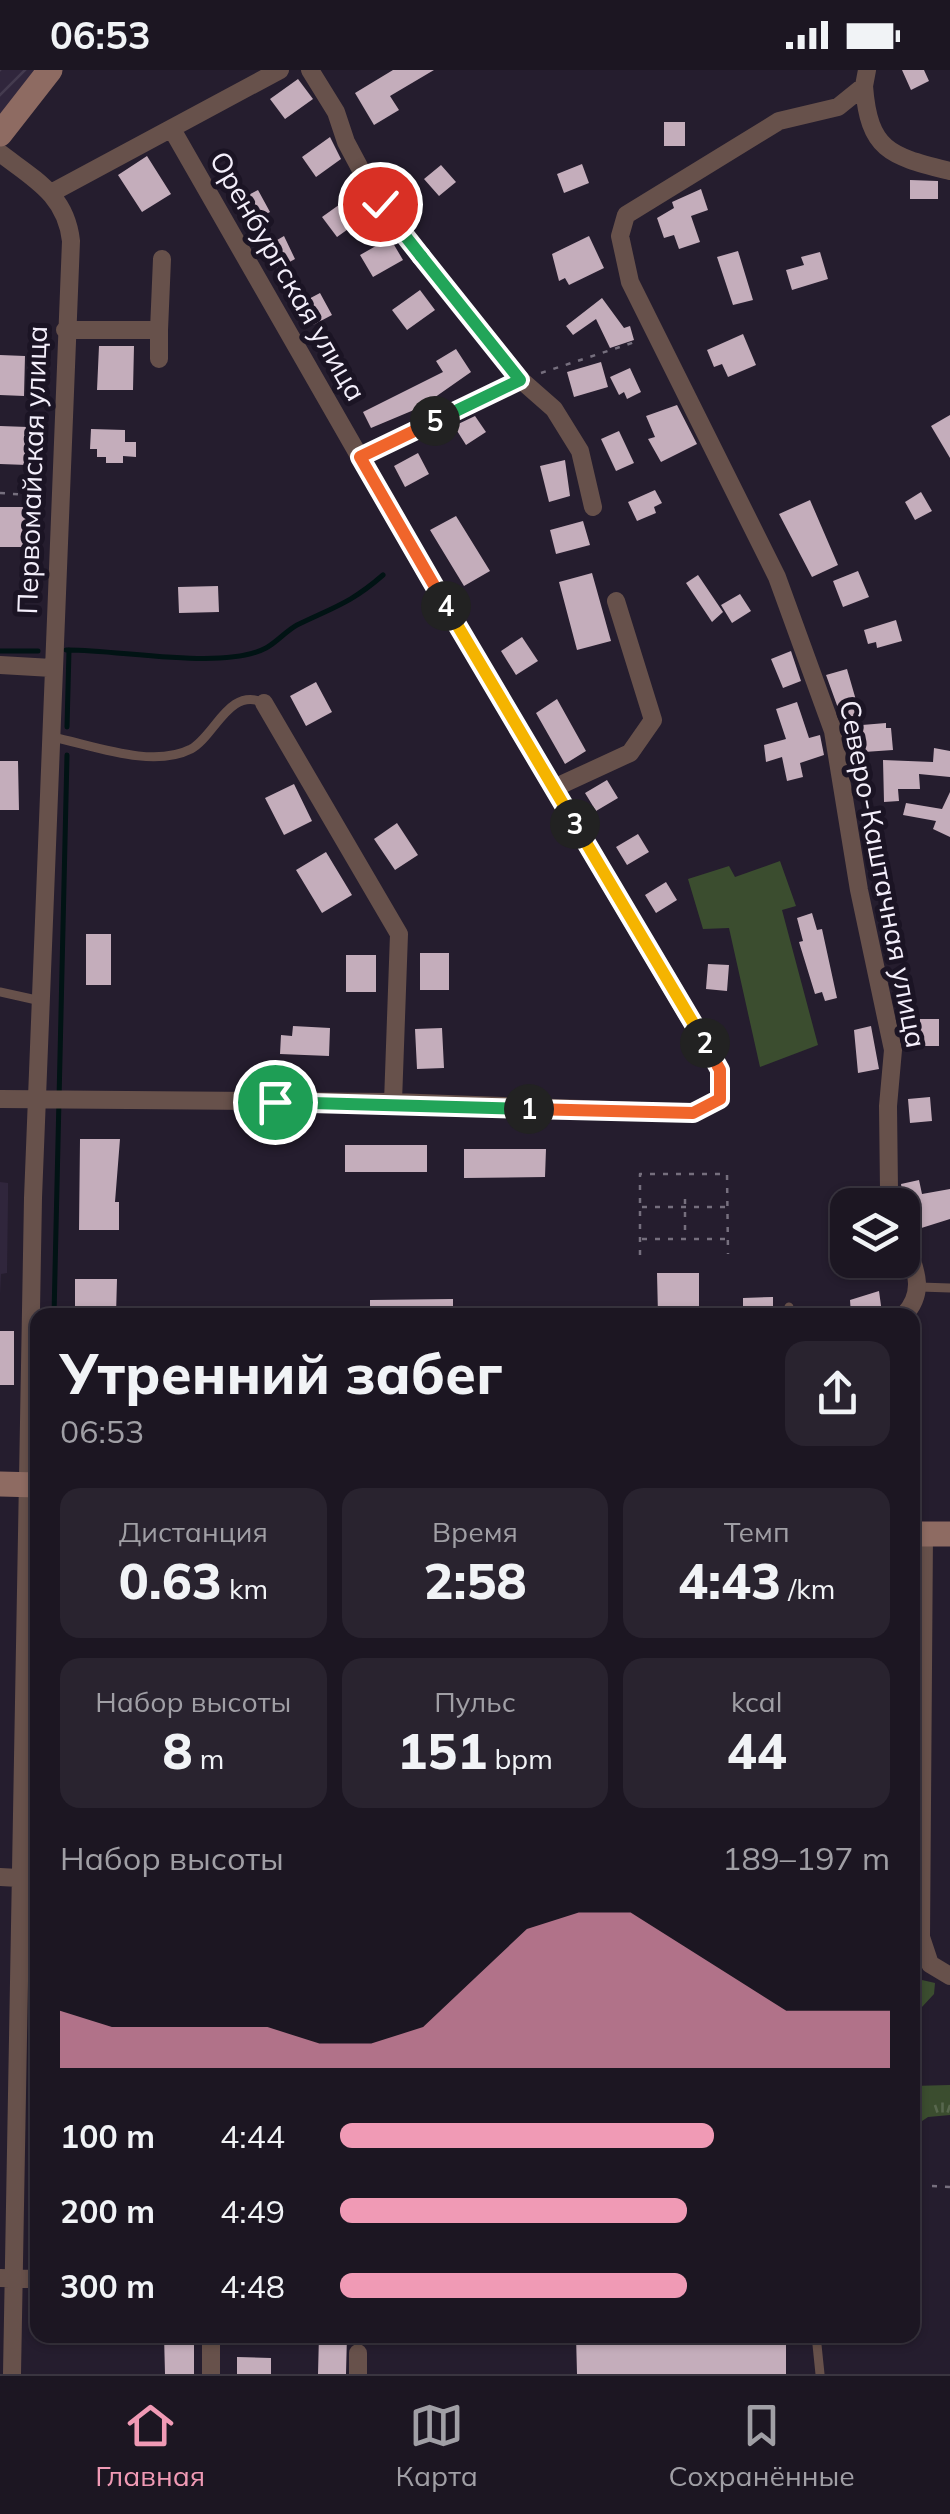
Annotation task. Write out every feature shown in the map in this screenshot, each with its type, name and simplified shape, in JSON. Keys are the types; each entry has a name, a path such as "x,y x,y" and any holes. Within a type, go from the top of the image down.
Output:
{"main road":[{"path":"0,134 50,70"},
{"path":"0,1484 30,1485"}],"street":[{"path":"0,153 52,192 173,131 280,70"},
{"path":"310,70 380,204 520,380 554,409 580,452 594,507"},
{"path":"865,78 867,120 888,151 950,171"},
{"name":"Северо-Каштачная улица","path":"865,78 826,113 779,121 626,215 620,236 630,282 777,577 834,731 859,890 892,1050 891,1188"},
{"name":"Оренбургская улица","path":"173,131 720,1070 720,1099 693,1113 393,1102"},
{"name":"Первомайская улица","path":"33,1308 33,1198 40,1100 70,228 52,192"},
{"path":"159,359 162,260"},
{"path":"66,330 159,330"},
{"path":"360,457 520,380"},
{"path":"554,788 630,753 653,720 616,602"},
{"path":"0,665 52,668"},
{"path":"0,1099 393,1102 399,934 264,704"},
{"path":"911,1308 920,1287 917,1278"},
{"path":"929,1534 921,1938 930,1964 950,1976"},
{"name":"Первомайская улица","path":"12,2374 7,2278 30,1879 30,1815"},
{"path":"0,1877 30,1879"},
{"path":"211,2343 211,2374"},
{"path":"358,2354 358,2374"}],"lane":[{"path":"50,736 130,753 175,753 192,748 235,704 256,700 264,704"},
{"path":"0,992 43,1001"},
{"path":"920,1287 950,1288"},
{"path":"817,2343 820,2374"}],"path":[{"path":"520,380 657,335"},
{"path":"0,493 60,497"},
{"path":"640,1255 640,1174 727,1174 728,1254"},
{"path":"685,1199 685,1239"},
{"path":"640,1207 728,1207"},
{"path":"640,1239 728,1238"},
{"path":"932,2186 950,2188"}],"shaded area":[{"path":"0,70 39,70 0,119"},
{"path":"0,1182 8,1183 8,1200 7,1273 1,1274 0,1295"}],"green space":[{"path":"780,861 796,906 782,910 818,1045 760,1067 729,928 703,929 688,879 729,866 735,877"},
{"path":"920,1980 935,1983 934,1994 921,2008 920,2022"},
{"path":"950,2085 950,2115 928,2117 920,2122 920,2086"}],"building":[{"path":"393,70 434,70 390,96 399,110 374,125 355,93"},
{"path":"902,70 924,70 929,81 911,90"},
{"path":"298,79 313,99 285,119 270,99"},
{"path":"664,122 685,122 685,146 664,146"},
{"path":"330,137 341,159 316,177 302,157"},
{"path":"147,156 171,194 142,212 118,175"},
{"path":"582,164 589,183 564,193 557,174"},
{"path":"441,165 456,182 439,196 424,179"},
{"path":"910,180 938,181 938,199 910,199"},
{"path":"701,189 708,210 691,216 700,242 679,249 674,235 664,238 657,218 674,208 672,202"},
{"path":"258,190 270,212 251,222 239,200"},
{"path":"350,197 365,217 337,237 322,217"},
{"path":"284,236 295,259 277,269 265,247"},
{"path":"589,236 604,268 569,285 565,278 559,281 552,254"},
{"path":"390,238 403,260 373,277 360,255"},
{"path":"738,251 753,300 733,305 717,257"},
{"path":"820,252 828,279 792,290 786,270 804,265 801,257"},
{"path":"420,290 435,310 407,330 392,310"},
{"path":"320,293 332,315 313,325 301,303"},
{"path":"602,298 624,328 630,326 634,340 610,348 596,319 573,335 566,326"},
{"path":"743,334 756,365 728,377 722,364 714,367 707,350"},
{"path":"99,346 134,346 133,390 97,390"},
{"path":"456,349 471,372 421,407 371,428 363,412 443,372 436,361"},
{"path":"0,355 25,356 24,396 0,395"},
{"path":"601,362 608,387 574,397 567,372"},
{"path":"630,368 641,392 627,399 624,392 619,395 610,377"},
{"path":"677,405 697,444 661,462 648,439 655,437 646,416"},
{"path":"950,415 950,458 931,426"},
{"path":"475,416 486,432 466,445 454,426"},
{"path":"0,426 28,427 27,465 0,464"},
{"path":"91,429 125,430 125,442 136,442 136,457 123,456 123,463 106,463 106,457 97,457 97,449 90,449"},
{"path":"619,431 634,463 616,471 601,439"},
{"path":"418,453 429,474 405,487 394,466"},
{"path":"565,460 570,496 549,502 540,466"},
{"path":"655,490 662,503 654,507 656,513 637,521 628,502"},
{"path":"921,492 932,511 915,520 905,502"},
{"path":"810,500 838,565 812,577 779,514"},
{"path":"0,507 30,507 29,547 0,547"},
{"path":"456,516 490,571 464,586 430,530"},
{"path":"583,521 590,545 556,554 550,530"},
{"path":"858,571 869,597 843,607 833,581"},
{"path":"592,573 611,641 577,650 559,582"},
{"path":"698,575 723,612 712,622 686,583"},
{"path":"218,586 219,612 179,613 178,587"},
{"path":"740,594 751,611 732,623 721,605"},
{"path":"896,620 902,641 877,648 876,642 868,644 864,630"},
{"path":"522,637 538,661 516,675 501,651"},
{"path":"791,651 801,681 783,688 771,659"},
{"path":"847,669 862,721 849,725 847,717 842,719 826,675"},
{"path":"316,682 332,712 306,726 290,696"},
{"path":"557,699 586,751 565,764 536,713"},
{"path":"797,702 809,738 820,735 824,755 800,763 803,777 787,781 782,757 766,762 764,745 786,739 776,709"},
{"path":"886,723 886,728 891,728 893,750 864,752 862,725"},
{"path":"934,748 950,751 950,777 919,774 920,789 898,789 899,801 884,802 883,760 933,762"},
{"path":"0,761 18,761 19,810 0,810"},
{"path":"607,780 618,798 596,811 585,793"},
{"path":"294,784 312,821 284,835 265,798"},
{"path":"950,792 950,837 933,829 936,821 903,815 906,803 942,809"},
{"path":"397,823 418,855 395,870 374,839"},
{"path":"638,834 649,852 627,865 616,847"},
{"path":"326,852 352,895 322,913 296,870"},
{"path":"666,882 677,900 656,913 645,895"},
{"path":"812,913 817,930 822,929 837,998 825,1001 822,992 815,994 799,942 803,941 797,918"},
{"path":"86,934 111,934 111,985 86,985"},
{"path":"420,953 449,953 449,990 420,990"},
{"path":"346,955 376,955 376,992 346,992"},
{"path":"708,964 729,965 727,991 706,989"},
{"path":"920,1019 939,1019 939,1046 920,1046"},
{"path":"293,1026 330,1028 329,1056 280,1054 281,1035 292,1036"},
{"path":"871,1026 879,1069 858,1073 854,1030"},
{"path":"442,1028 444,1068 417,1069 415,1029"},
{"path":"930,1097 932,1121 910,1123 908,1099"},
{"path":"80,1139 120,1139 115,1202 119,1202 119,1230 79,1230"},
{"path":"345,1145 427,1145 427,1172 345,1172"},
{"path":"464,1149 546,1149 545,1177 464,1178"},
{"path":"919,1180 922,1194 950,1189 950,1219 920,1228 920,1188 902,1188 901,1184"},
{"path":"657,1273 699,1273 699,1308 658,1308"},
{"path":"75,1279 117,1279 116,1308 75,1308"},
{"path":"879,1291 881,1308 851,1308 850,1300"},
{"path":"773,1297 773,1308 743,1308 743,1298"},
{"path":"453,1299 453,1308 370,1308 370,1300"},
{"path":"0,1331 14,1331 14,1385 0,1385"},
{"path":"164,2343 194,2343 194,2374 165,2374"},
{"path":"319,2343 347,2343 346,2374 318,2374"},
{"path":"576,2343 786,2343 786,2374 577,2374"},
{"path":"237,2357 271,2358 271,2374 237,2374"}],"waterway":[{"path":"66,650 197,658 247,655 266,648 297,625 351,598 383,575"},
{"path":"67,727 69,650"},
{"path":"0,651 38,651"},
{"path":"54,1308 67,755"}],"route":[{"path":"275,1102 393,1102 693,1113 720,1099 720,1070 360,457 520,380 380,204"}]}
